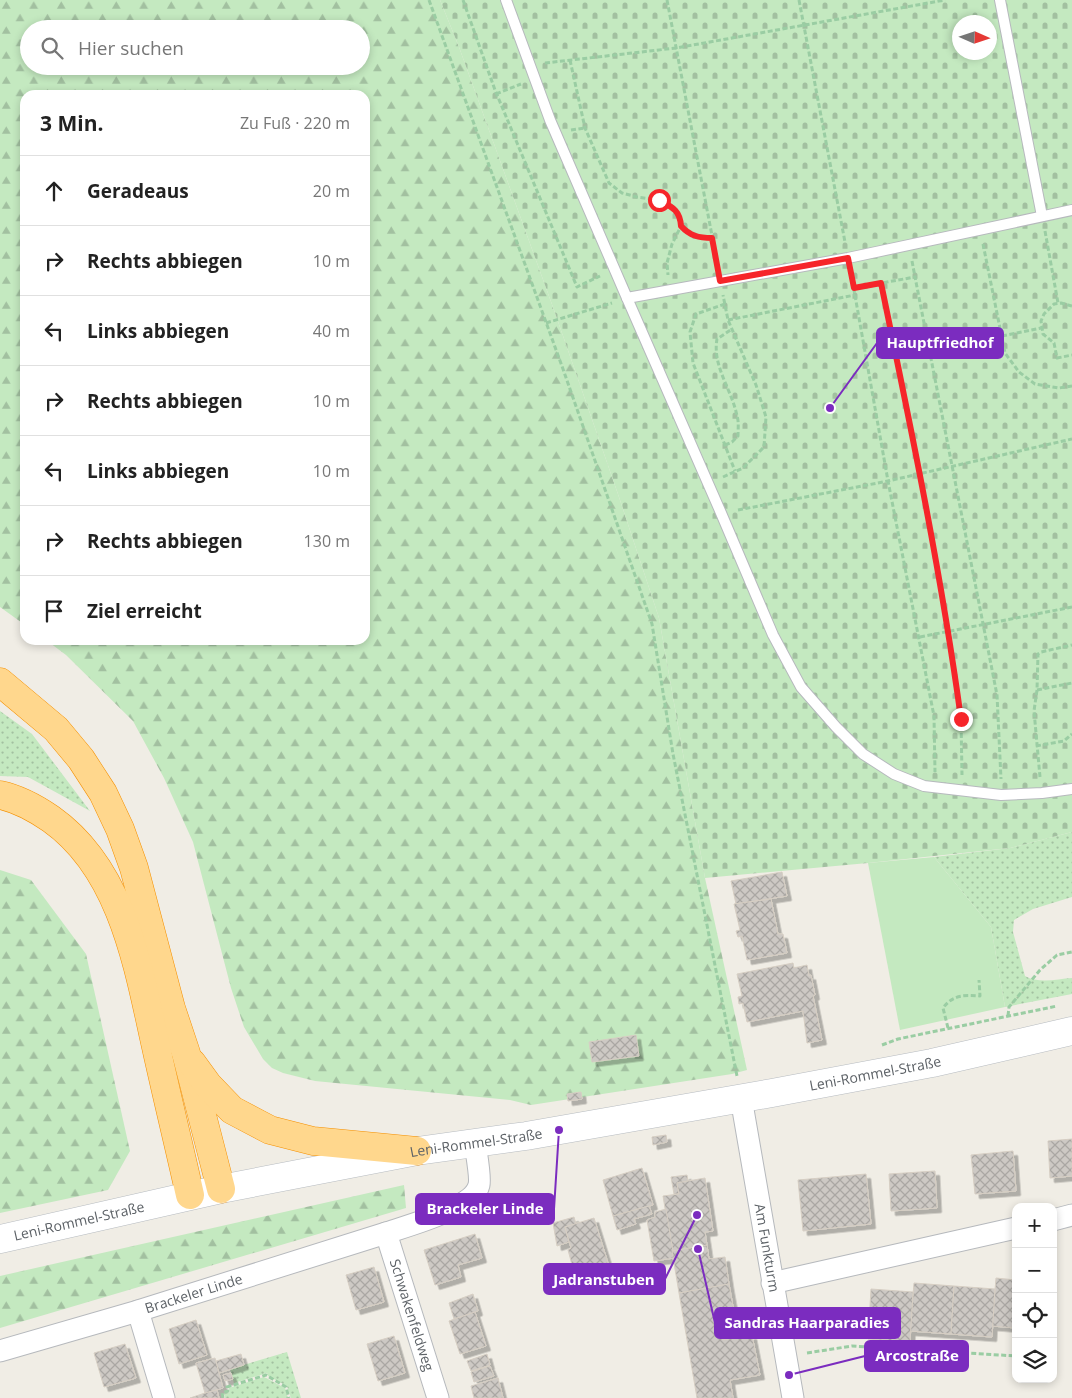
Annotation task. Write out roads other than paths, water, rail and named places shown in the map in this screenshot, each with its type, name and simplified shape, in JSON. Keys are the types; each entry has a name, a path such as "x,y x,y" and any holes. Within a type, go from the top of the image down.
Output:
{"highway":[{"path":"0,682 56,729 81,759 103,793 120,829 134,868 171,1008 186,1053 221,1188"},
{"path":"0,795 13,798 38,810 66,829 93,861 110,889 122,918 141,979 190,1196"},
{"path":"186,1053 208,1085 232,1110 270,1130 313,1141 417,1151"}],"main road":[{"name":"Leni-Rommel-Straße","path":"0,1239 221,1188 417,1151 637,1118 932,1063 1072,1031"}],"street":[{"name":"Am Funkturm","path":"741,1098 793,1398"},
{"name":"Brackeler Linde","path":"0,1351 138,1311 386,1233 426,1220 459,1206 472,1197 479,1185 475,1143"},
{"path":"1057,1219 1072,1216"},
{"path":"772,1283 1012,1229"},
{"name":"Schwakenfeldweg","path":"386,1233 438,1398"},
{"path":"138,1311 164,1398"}],"lane":[{"path":"506,0 550,120 772,635 801,687 836,728 863,754 894,774 924,786 1001,795 1072,789"},
{"path":"1000,0 1042,216"},
{"path":"627,298 848,258 1072,210"}],"place":[{"name":"Hauptfriedhof","path":"830,408"},
{"name":"Brackeler Linde","path":"559,1130"},
{"name":"Jadranstuben","path":"697,1215"},
{"name":"Sandras Haarparadies","path":"698,1249"},
{"name":"Arcostraße","path":"789,1375"}]}
